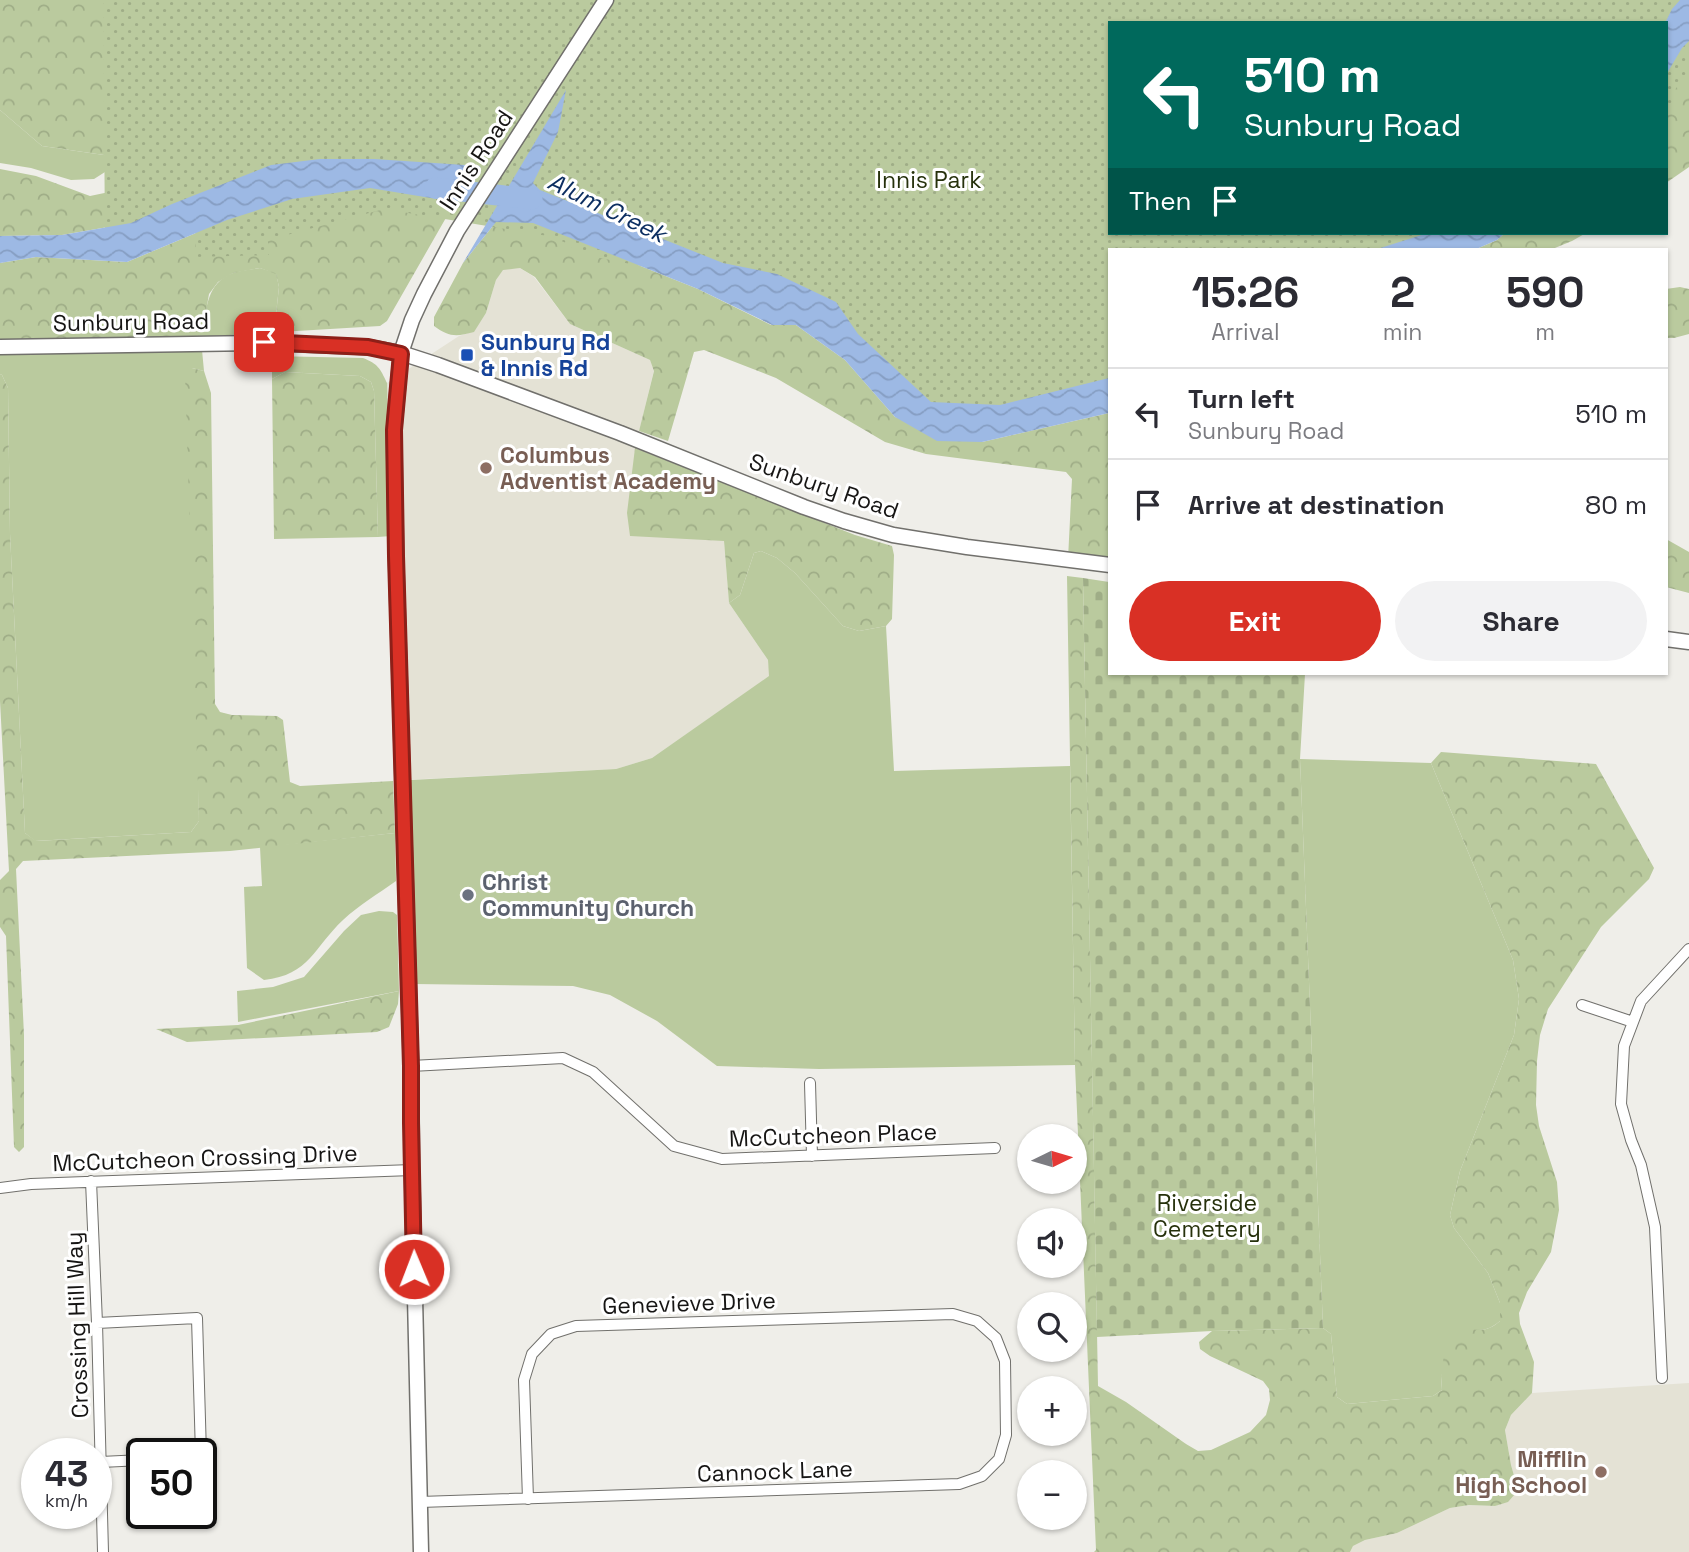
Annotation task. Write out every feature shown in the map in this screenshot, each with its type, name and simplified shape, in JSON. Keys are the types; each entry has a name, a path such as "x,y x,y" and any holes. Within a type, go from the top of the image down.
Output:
{"main road":[{"name":"Innis Road","path":"421,1552 411,1066 396,556 394,430 401,354 412,320 457,231 606,0"},
{"name":"Sunbury Road","path":"0,347 264,342 368,347 438,365 844,521 905,537 1108,565"},
{"path":"1668,639 1689,642"}],"street":[{"path":"1662,1378 1655,1227 1641,1165 1621,1104 1625,1046 1641,1000 1689,949"},
{"path":"1582,1004 1633,1022"},
{"name":"McCutcheon Place","path":"411,1066 563,1058 593,1072 674,1146 722,1160 995,1148"},
{"path":"810,1083 813,1156"},
{"name":"McCutcheon Crossing Drive","path":"0,1188 91,1181 412,1170"},
{"name":"Crossing Hill Way","path":"91,1181 100,1438"},
{"name":"Genevieve Drive","path":"528,1499 524,1380 532,1354 551,1334 576,1326 953,1314 977,1321 996,1338"},
{"path":"97,1323 197,1318 201,1438"},
{"name":"Cannock Lane","path":"420,1502 959,1484 982,1476 991,1468 999,1459 1006,1436 1005,1361 996,1338"},
{"name":"Crossing Hill Way","path":"102,1529 103,1552"}],"shaded area":[{"path":"520,268 534,277 570,324 650,360 654,370 635,448 724,541 729,603 768,660 770,676 652,758 616,769 404,780 391,536 387,383 459,336 474,331 486,313 496,280 503,269"},
{"name":"Mifflin High School","path":"1689,1383 1689,1552 1350,1552 1353,1546 1365,1540 1397,1533 1450,1508 1469,1505 1495,1506 1515,1494 1515,1479 1505,1430 1511,1415 1532,1393"}],"green space":[{"path":"0,0 178,0 131,223 62,235 0,236 0,169 36,176 90,196 114,191 104,155 42,146 0,110"},
{"name":"Innis Park","path":"103,0 1689,0 1689,72 1673,92 1673,103 1668,107 1668,21 1108,21 1108,235 1467,235 1436,248 1108,248 1108,394 993,427 920,408 779,293 600,258 548,236 384,209 268,240 269,255 196,257 195,220 105,236"},
{"path":"1689,41 1689,167 1668,182 1668,72"},
{"path":"0,110 42,146 104,155 116,165 94,179 71,180 31,168 0,163"},
{"path":"455,202 387,321 380,326 280,332 276,314 279,287 276,274 260,268 233,273 218,282 209,294 202,334 194,337 0,340 0,263 36,257 127,262 227,220"},
{"path":"496,222 533,223 698,289 771,325 796,325 845,360 895,417 982,442 1108,413 1108,563 1068,559 1072,479 1066,472 926,454 885,442 776,378 704,350 694,352 668,441 639,431 654,371 650,360 570,324 535,277 520,268 503,270 496,280 486,313 474,332 449,334 434,326 434,317 463,263"},
{"path":"1503,235 1582,235 1555,248 1479,248"},
{"path":"260,268 276,273 279,287 276,314 280,332 194,337 202,333 209,298 217,283 233,273"},
{"path":"1668,289 1689,289 1689,334 1668,338"},
{"path":"202,350 204,371 192,368 199,821 191,832 35,841 25,833 10,534 8,388 0,374 0,353"},
{"path":"272,356 363,358 380,370 387,383 391,536 378,537 374,391 371,382 360,376 285,372 272,379"},
{"path":"192,368 204,371 211,393 215,704 220,712 232,715 277,716 283,720 290,782 300,786 393,781 395,833 230,851 23,861 16,869 24,1035 24,1147 19,1152 14,1147 6,936 0,927 0,880 9,871 0,701 0,374 8,388 10,534 25,833 36,841 191,832 199,821 185,374"},
{"path":"285,372 360,376 371,382 374,391 378,537 274,539 272,379"},
{"path":"635,448 855,535 892,546 892,619 886,626 859,631 843,626 795,573 777,558 761,551 754,553 740,595 729,603 724,541 630,536 627,513"},
{"path":"1668,540 1689,552 1689,593 1668,588"},
{"path":"761,551 777,558 795,573 843,626 859,631 886,626 894,771 1070,766 1075,1065 819,1069 717,1066 657,1021 610,995 573,986 414,984 411,780 616,769 652,758 769,676 768,660 729,603 740,595 754,553"},
{"path":"1067,576 1083,578 1098,1386 1198,1451 1211,1450 1250,1432 1266,1415 1270,1400 1269,1389 1263,1381 1210,1356 1200,1349 1199,1342 1212,1331 1323,1328 1331,1334 1337,1397 1347,1404 1433,1396 1442,1390 1445,1347 1465,1329 1484,1330 1500,1321 1500,1303 1488,1273 1454,1228 1450,1215 1460,1171 1514,1035 1519,999 1513,960 1431,763 1441,752 1596,764 1654,868 1649,879 1601,927 1548,1009 1540,1035 1536,1105 1539,1126 1557,1182 1559,1210 1551,1252 1527,1292 1519,1313 1520,1324 1534,1362 1532,1393 1511,1415 1505,1430 1515,1479 1515,1494 1508,1502 1495,1506 1469,1505 1450,1508 1397,1533 1365,1540 1353,1546 1350,1552 1094,1552 1087,1292 1085,1292 1084,1278 1087,1278 1087,1208 1081,1208 1081,1194 1087,1194 1087,1124 1078,1124"},
{"name":"Riverside Cemetery","path":"1083,578 1108,582 1108,675 1305,675 1300,759 1323,1328 1097,1337"},
{"path":"1300,759 1431,763 1513,960 1519,999 1514,1035 1460,1171 1450,1215 1454,1228 1488,1273 1500,1303 1500,1321 1487,1329 1465,1330 1441,1376 1442,1390 1433,1396 1347,1404 1337,1397 1331,1334 1323,1328"},
{"path":"395,833 396,881 349,915 302,966 292,972 264,980 247,968 244,887 262,886 260,847"},
{"path":"379,911 397,915 399,991 238,1022 237,991 273,987 304,977 361,915"},
{"path":"399,991 398,1004 389,1027 377,1032 187,1042 156,1029 238,1025"}],"water":[{"path":"1680,0 1689,0 1689,41 1668,72 1666,21"},
{"path":"566,90 558,132 533,183 540,190 723,263 777,274 836,302 858,334 931,402 1000,405 1108,378 1108,413 982,442 937,441 895,417 845,360 796,325 772,325 698,289 533,223 496,222 463,263"},
{"path":"320,159 374,159 480,166 455,202 370,188 292,199 227,220 127,262 36,257 0,263 0,236 62,235 131,223 271,165"},
{"path":"1422,235 1503,235 1479,248 1380,248"}],"waterway":[{"name":"Alum Creek","path":"435,188 532,199"}],"place":[{"name":"Sunbury Rd & Innis Rd","path":"467,355"},
{"name":"Columbus Adventist Academy","path":"486,468"},
{"name":"Christ Community Church","path":"468,895"},
{"name":"Mifflin High School","path":"1601,1472"}],"route":[{"path":"264,342 368,347 401,354 394,430 414,1269"}]}
